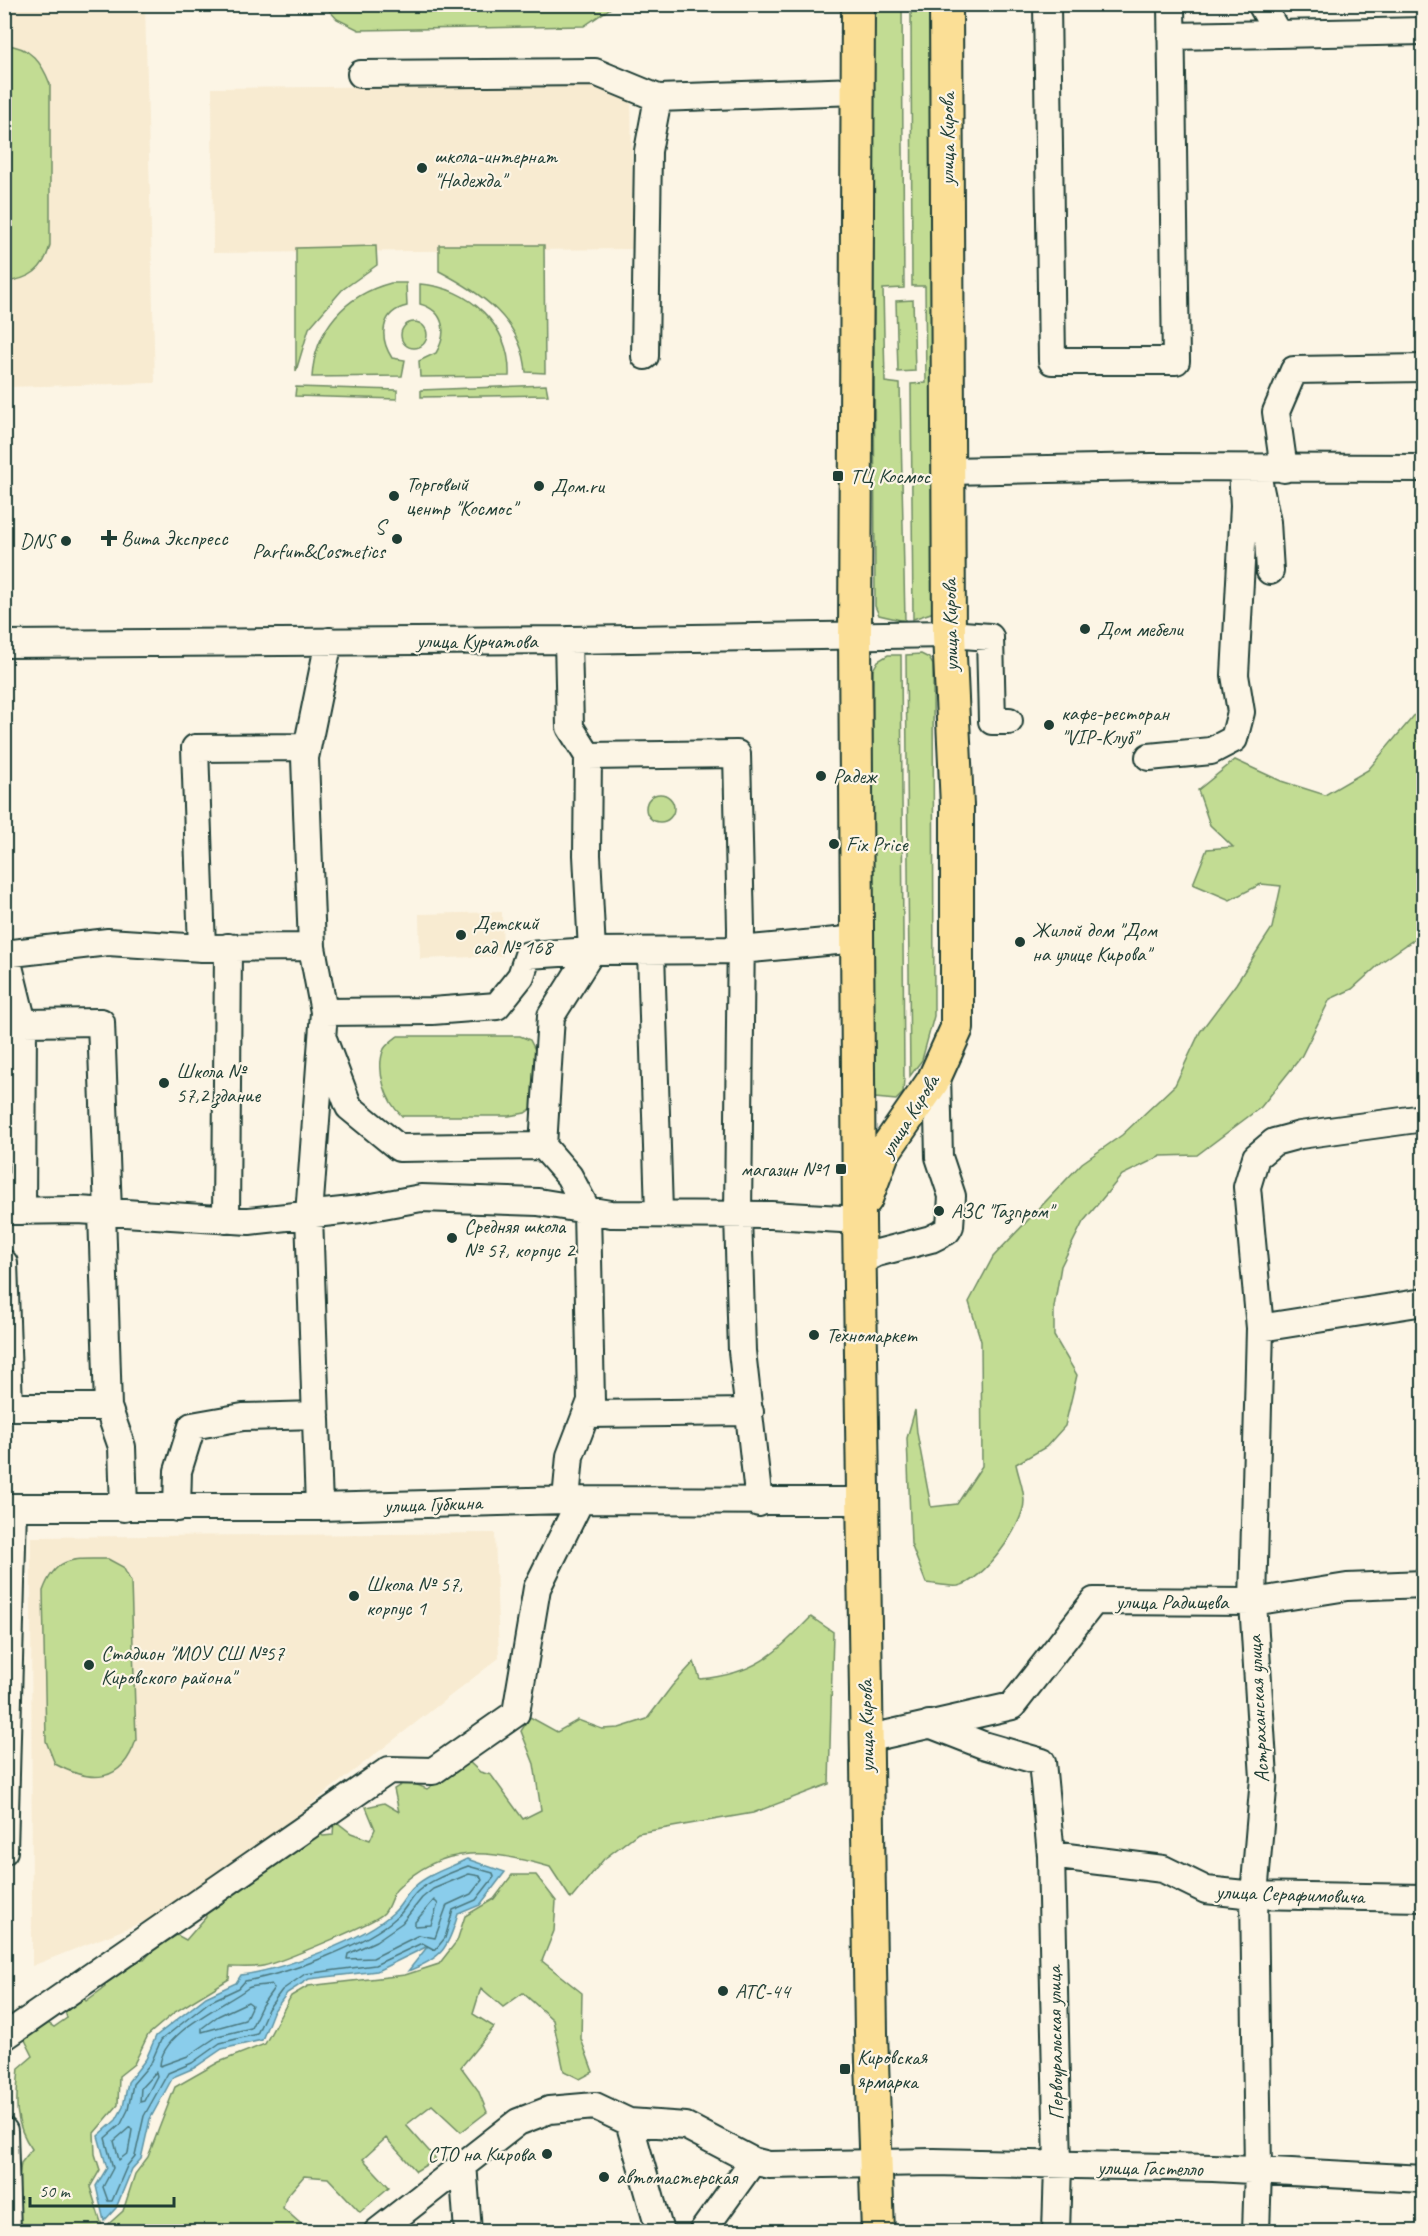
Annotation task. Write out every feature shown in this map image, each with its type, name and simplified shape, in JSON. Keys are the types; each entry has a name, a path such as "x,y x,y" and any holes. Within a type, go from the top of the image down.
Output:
{"main road":[{"name":"улица Кирова","path":"858,4 855,637 861,1501 871,2033 878,2232"},
{"name":"улица Кирова","path":"859,1220 883,1153 937,1073 957,1028 957,806 949,634 947,471 946,4"}],"street":[{"path":"1047,4 1052,361 1176,360 1171,4"},
{"path":"1261,4 1278,34"},
{"path":"1172,36 1424,31"},
{"path":"361,74 595,72 658,98 858,91"},
{"path":"645,356 648,151 658,98"},
{"path":"1284,469 1276,412 1294,370 1424,368"},
{"path":"947,471 1152,467 1424,468"},
{"path":"1249,468 1267,522 1270,571"},
{"path":"1149,757 1211,751 1234,739 1241,712 1235,675 1244,506 1249,468"},
{"name":"улица Курчатова","path":"4,644 855,637 949,634 997,637 999,693 992,721 1009,721"},
{"path":"4,2037 389,1770 433,1771 516,1713 537,1588 573,1501 570,1456 591,1401 587,1210 570,1176 543,1146 551,1016 592,951 587,855 588,756 570,727 568,640"},
{"path":"328,641 305,758 312,947 323,1022 349,1107 399,1148 543,1146"},
{"path":"202,948 195,748 307,747"},
{"path":"588,756 737,754 741,950 738,1215 742,1351 759,1503"},
{"path":"323,1022 497,1006 521,976 528,955 592,951 741,950 858,939"},
{"path":"312,947 202,948 108,942 5,954 23,1023 13,1211 105,1212 249,1221 361,1209 421,1198 538,1202 611,1214 659,1212 859,1220"},
{"path":"226,1220 228,947"},
{"path":"651,952 659,1212"},
{"path":"23,1023 101,1022 108,1407 122,1447 123,1508"},
{"path":"319,1507 309,1215 323,1022"},
{"path":"860,1261 877,1253 931,1239 947,1231 950,1226 952,1197 939,1157 937,1073"},
{"name":"Астраханская улица","path":"1256,2232 1258,2170 1254,1895 1264,1778 1253,1602 1260,1328 1247,1186 1256,1157 1274,1142 1300,1135 1424,1118"},
{"path":"4,1263 9,1407 108,1407"},
{"path":"1260,1328 1424,1302"},
{"path":"587,1414 750,1412"},
{"path":"177,1508 178,1471 192,1426 243,1417 316,1415"},
{"name":"улица Губкина","path":"9,1507 319,1507 573,1501 759,1503 861,1501"},
{"path":"4,1851 9,1507"},
{"name":"улица Радищева","path":"866,1739 1012,1706 1094,1601 1253,1602 1347,1587 1424,1584"},
{"path":"929,1724 983,1745 1042,1762 1051,1855"},
{"name":"улица Серафимовича","path":"1051,1855 1163,1869 1206,1890 1254,1895 1424,1898"},
{"name":"Первоуральская улица","path":"1051,1855 1058,2166 1056,2232"},
{"path":"377,2232 518,2122 543,2112 595,2106 629,2122 686,2126 753,2161 702,2232"},
{"path":"629,2122 660,2232"},
{"path":"4,2132 8,2232"},
{"name":"улица Гастелло","path":"753,2161 769,2165 934,2162 1258,2170 1424,2179"},
{"path":"464,2163 468,2232"}],"shaded area":[{"path":"4,5 145,5 155,383 5,387"},
{"name":"школа-интернат \"Надежда\"","path":"631,84 633,249 213,253 212,88"},
{"name":"Детский сад № 168","path":"502,912 503,956 420,959 419,914"},
{"path":"495,1533 499,1658 176,1909 32,1966 31,1537"}],"green space":[{"path":"324,5 615,5 584,26 359,30 337,19"},
{"path":"873,5 902,5 904,288 883,289 885,382 900,384 905,621 879,615 875,606"},
{"path":"911,5 940,5 936,605 931,613 913,619 911,384 926,383 925,286 912,286"},
{"path":"5,45 14,46 34,57 50,84 50,245 44,261 35,272 29,276 5,282"},
{"path":"439,245 544,245 545,373 526,372 517,337 497,310 470,289 439,271"},
{"path":"376,246 377,265 342,290 309,328 296,371 296,248"},
{"path":"391,283 406,283 407,306 391,314 384,327 385,342 392,358 405,360 402,376 312,377 319,344 335,317 360,296"},
{"path":"420,284 455,293 484,312 503,341 508,358 509,376 420,377 419,361 436,353 443,331 435,312 420,304"},
{"path":"913,300 915,371 898,372 896,301"},
{"path":"414,322 423,326 427,335 423,344 414,348 405,344 401,335 405,326"},
{"path":"546,385 548,395 421,397 421,390"},
{"path":"296,387 397,390 397,399 295,396"},
{"path":"921,654 929,658 933,665 934,1016 922,1060 910,1076 906,655"},
{"path":"888,655 901,655 904,1078 903,1093 896,1100 875,1098 871,1090 873,670 878,661"},
{"path":"1423,705 1423,933 1383,961 1352,989 1330,999 1301,1057 1261,1107 1197,1155 1161,1156 1122,1175 1083,1222 1061,1266 1054,1307 1054,1336 1077,1375 1065,1426 1046,1447 1016,1464 1024,1496 1022,1511 1010,1537 990,1564 968,1582 958,1586 926,1583 911,1544 907,1438 915,1410 931,1507 957,1504 982,1466 981,1341 969,1302 993,1257 1082,1163 1122,1135 1175,1085 1200,1032 1236,984 1272,928 1281,886 1261,884 1230,900 1193,884 1207,849 1233,847 1210,825 1198,790 1235,760 1281,781 1325,795 1368,770"},
{"path":"660,794 670,798 674,808 670,818 660,822 650,818 646,808 650,798"},
{"path":"398,1036 520,1036 530,1040 537,1054 535,1106 525,1113 509,1116 402,1116 387,1094 381,1066 384,1049"},
{"name":"Стадион \"МОУ СШ №57 Кировского района\"","path":"108,1559 123,1567 131,1582 136,1740 123,1765 104,1776 93,1777 81,1775 55,1764 46,1741 43,1591 48,1579 60,1565 76,1560"},
{"path":"811,1617 833,1632 829,1784 753,1813 638,1833 604,1859 571,1899 550,1867 489,1854 451,1857 432,1863 414,1874 395,1891 384,1913 363,1925 263,1966 230,1967 229,1979 175,2012 148,2035 134,2064 119,2076 118,2105 94,2133 95,2154 100,2170 90,2187 103,2229 123,2211 135,2174 148,2157 175,2087 219,2062 265,2044 291,1996 308,1986 405,1975 439,1964 457,1941 465,1916 494,1899 512,1875 536,1875 556,1901 554,1931 542,1961 582,1993 581,2039 593,2072 580,2079 564,2071 553,2020 523,1993 503,2007 481,1988 473,2014 494,2027 461,2067 478,2090 487,2112 461,2132 432,2105 406,2125 436,2159 416,2171 386,2138 363,2159 389,2187 360,2212 328,2178 304,2176 286,2197 283,2208 309,2231 19,2231 14,2214 21,2163 32,2149 22,2130 17,2110 18,2079 19,2068 33,2056 21,2032 42,2019 54,2027 67,2018 63,2004 81,1994 86,2001 105,1987 101,1974 136,1954 144,1960 154,1949 177,1935 186,1940 206,1917 204,1905 316,1830 323,1836 333,1835 334,1820 351,1833 370,1840 375,1829 366,1807 384,1803 399,1812 394,1789 407,1781 427,1789 467,1760 480,1772 491,1775 523,1819 541,1810 534,1764 521,1731 530,1717 557,1732 578,1720 602,1729 619,1728 647,1719 694,1662 700,1679 735,1673 750,1667 774,1652"}],"water":[{"path":"467,1859 505,1872 480,1905 458,1914 447,1944 429,1962 408,1971 428,1946 377,1971 309,1979 287,1993 273,2012 262,2040 222,2049 194,2068 173,2077 150,2119 141,2159 132,2169 116,2208 104,2221 96,2186 107,2168 98,2136 116,2120 123,2107 128,2082 146,2059 156,2036 206,1997 236,1983 241,1975 299,1960 363,1933 394,1912 420,1882"}],"place":[{"name":"школа-интернат \"Надежда\"","path":"422,168"},
{"name":"ТЦ Космос","path":"838,476"},
{"name":"Дом.ru","path":"539,486"},
{"name":"Торговый центр \"Космос\"","path":"394,496"},
{"name":"Вита Экспресс","path":"109,538"},
{"name":"S Parfum&Cosmetics","path":"397,539"},
{"name":"DNS","path":"66,541"},
{"name":"Дом мебели","path":"1085,629"},
{"name":"кафе-ресторан \"VIP-Клуб\"","path":"1049,725"},
{"name":"Радеж","path":"821,776"},
{"name":"Fix Price","path":"834,844"},
{"name":"Детский сад № 168","path":"461,935"},
{"name":"Жилой дом \"Дом на улице Кирова\"","path":"1020,942"},
{"name":"Школа № 57,2 здание","path":"164,1083"},
{"name":"магазин №1","path":"841,1169"},
{"name":"АЗС \"Газпром\"","path":"939,1211"},
{"name":"Средняя школа № 57, корпус 2","path":"452,1238"},
{"name":"Техномаркет","path":"814,1335"},
{"name":"Школа № 57, корпус 1","path":"354,1596"},
{"name":"Стадион \"МОУ СШ №57 Кировского района\"","path":"89,1665"},
{"name":"АТС-44","path":"723,1991"},
{"name":"Кировская ярмарка","path":"845,2069"},
{"name":"СТО на Кирова","path":"547,2154"},
{"name":"автомастерская","path":"604,2177"}]}
